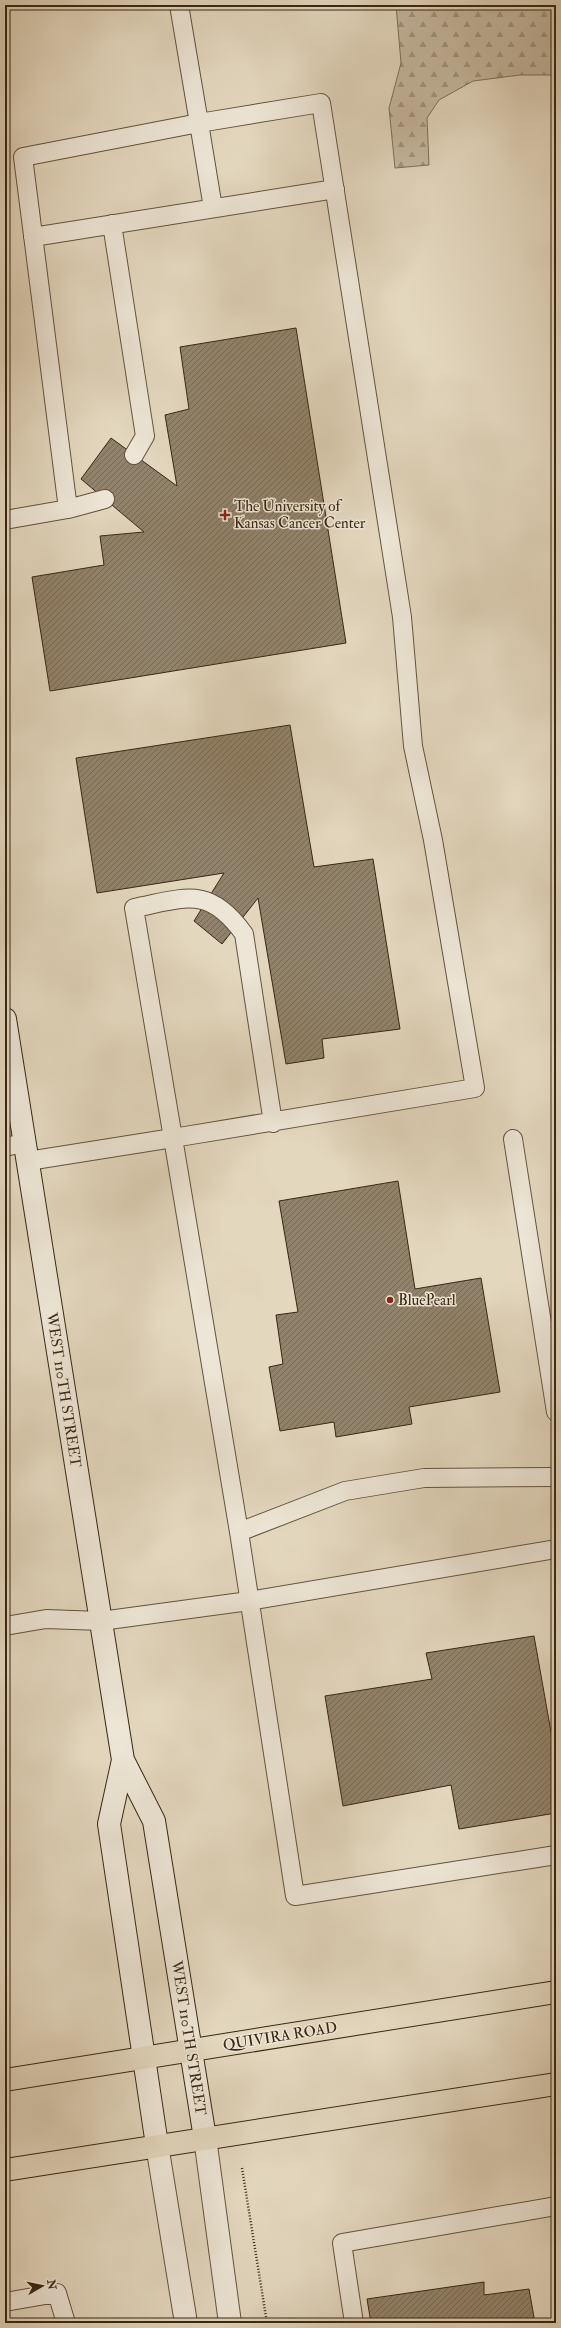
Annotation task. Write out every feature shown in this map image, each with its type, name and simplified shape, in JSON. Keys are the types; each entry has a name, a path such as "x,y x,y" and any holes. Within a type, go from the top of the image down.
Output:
{"main road":[{"name":"QUIVIRA ROAD","path":"5,2080 556,1992"},
{"path":"5,2170 157,2145 556,2084"}],"street":[{"name":"WEST 110TH STREET","path":"5,1020 19,1151 101,1621 123,1760 154,1821 205,2138 230,2323"},
{"name":"WEST 110TH STREET","path":"123,1760 110,1824 157,2145 186,2323"}],"lane":[{"path":"179,5 213,208"},
{"path":"19,1151 173,1138 273,1123 475,1088 433,840 413,746 402,617 322,103 199,123 23,157 68,509"},
{"path":"33,237 335,189"},
{"path":"112,224 144,436 134,455"},
{"path":"5,520 68,509 104,499"},
{"path":"273,1123 244,934 232,918 212,901 190,897 134,908 239,1532 295,1896 556,1855"},
{"path":"513,1139 556,1412"},
{"path":"239,1532 345,1491 424,1478 556,1476"},
{"path":"5,1626 46,1619 101,1621 250,1601 556,1549"},
{"path":"354,2323 342,2243 556,2206"},
{"path":"5,2302 57,2293 66,2323"}],"path":[{"path":"242,2168 267,2323"}],"green space":[{"path":"396,5 556,5 556,75 520,75 473,81 439,100 427,118 429,165 395,168 389,108 401,63"}],"building":[{"name":"The University of Kansas Cancer Center","path":"296,328 346,643 50,691 32,577 104,565 100,536 144,532 81,479 111,438 177,486 165,415 189,409 180,347"},
{"path":"290,725 314,867 373,859 400,1029 322,1039 324,1058 286,1064 258,898 222,944 194,921 224,873 97,893 76,758"},
{"name":"BluePearl","path":"398,1181 415,1289 481,1278 500,1392 409,1407 412,1424 336,1437 334,1422 280,1431 269,1367 283,1364 276,1315 298,1312 279,1201"},
{"path":"534,1636 556,1760 556,1813 459,1829 451,1785 343,1806 325,1696 432,1679 426,1653"},
{"path":"484,2282 484,2295 529,2289 535,2323 371,2323 367,2299"}],"place":[{"name":"The University of Kansas Cancer Center","path":"225,515"},
{"name":"BluePearl","path":"390,1300"}]}
